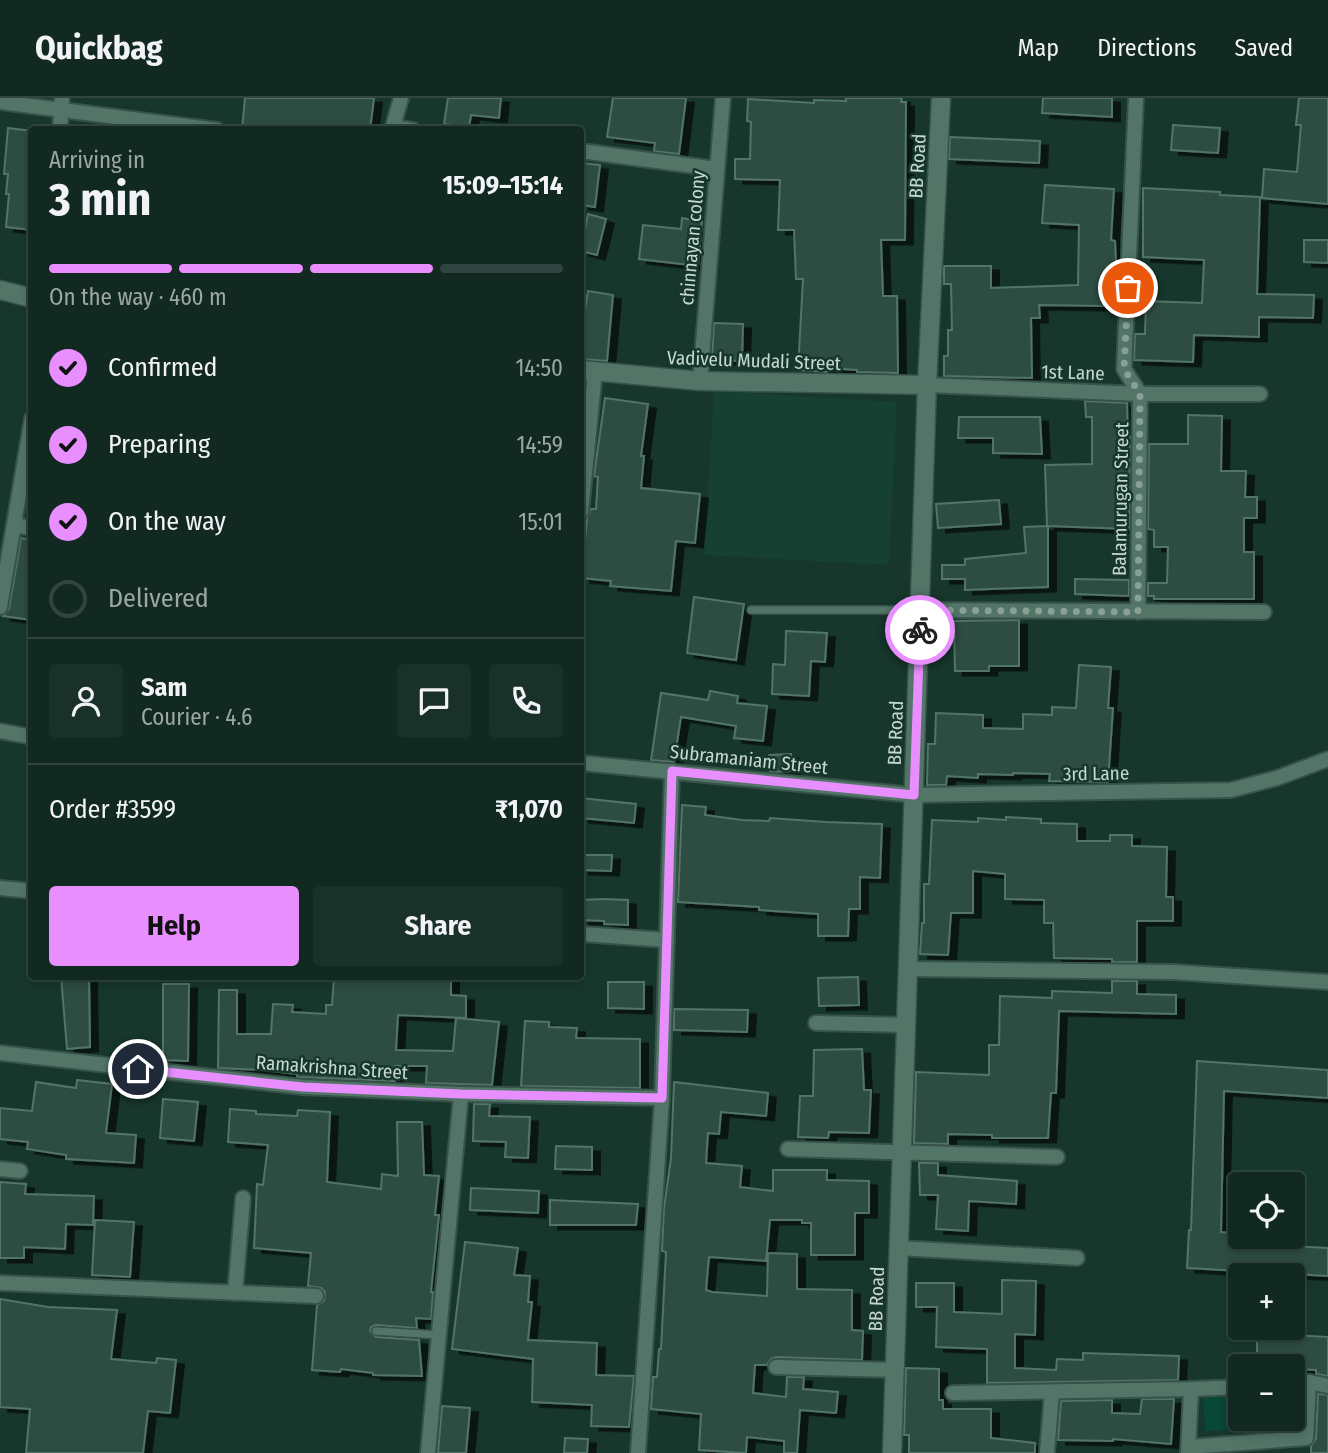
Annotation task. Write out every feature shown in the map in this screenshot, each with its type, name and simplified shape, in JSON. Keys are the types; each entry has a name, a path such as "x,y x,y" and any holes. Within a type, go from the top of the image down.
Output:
{"street":[{"path":"394,126 401,98"},
{"name":"chinnayan colony","path":"700,381 723,98"},
{"name":"BB Road","path":"892,1453 927,385 941,98"},
{"name":"Balamurugan Street","path":"1136,98 1124,369 1140,394 1138,612"},
{"path":"0,102 62,104 194,126"},
{"path":"60,126 62,104"},
{"path":"584,152 717,169"},
{"path":"0,290 28,297"},
{"path":"584,452 588,371"},
{"name":"Vadivelu Mudali Street","path":"588,371 700,381 927,385"},
{"name":"1st Lane","path":"927,385 1140,394 1259,394"},
{"path":"0,607 28,442"},
{"path":"14,525 28,527"},
{"path":"920,610 1264,612"},
{"path":"0,731 28,736"},
{"name":"3rd Lane","path":"914,795 1231,790 1277,778 1328,759"},
{"name":"Subramaniam Street","path":"584,763 914,795"},
{"path":"638,1453 662,1098 672,771"},
{"path":"0,888 28,891"},
{"path":"584,934 667,940"},
{"path":"908,968 1173,972 1328,982"},
{"path":"816,1023 907,1025"},
{"name":"Ramakrishna Street","path":"0,1053 303,1087 461,1094 662,1098"},
{"path":"428,1453 461,1094"},
{"path":"788,1149 1056,1157"},
{"path":"0,1169 20,1171"},
{"path":"235,1293 243,1198"},
{"path":"899,1248 1077,1258"},
{"path":"0,1283 316,1296"},
{"path":"776,1367 895,1370"},
{"path":"1305,1382 1328,1386"},
{"path":"1191,1390 1189,1450 1306,1438 1309,1382"},
{"path":"953,1393 1228,1388"},
{"path":"1047,1453 1052,1392"}],"lane":[{"path":"751,610 920,610"},
{"path":"376,1331 439,1335"}],"shaded area":[{"path":"714,391 897,402 889,565 704,555"},
{"path":"1228,1391 1228,1430 1205,1431 1203,1392"}],"building":[{"path":"245,98 374,98 370,126 242,126"},
{"path":"448,98 501,98 499,118 471,115 469,126 444,124"},
{"path":"613,98 686,98 679,154 654,151 655,143 607,137"},
{"path":"846,98 902,98 901,102 906,102 905,240 881,240 883,296 897,296 898,373 827,368 827,372 798,370 803,279 796,279 794,230 778,230 780,180 735,179 735,159 750,159 751,122 747,121 748,99 814,103 814,100 846,101"},
{"path":"1043,98 1112,98 1112,117 1042,113"},
{"path":"1299,98 1328,98 1328,204 1262,198 1264,169 1297,172 1301,125 1296,125"},
{"path":"1173,125 1220,128 1218,153 1171,150"},
{"path":"8,128 28,130 28,230 6,227 9,194 6,194 8,174 4,174"},
{"path":"950,137 1040,141 1039,163 949,159"},
{"path":"584,163 600,165 595,207 584,205"},
{"path":"1045,185 1114,189 1111,240 1115,241 1117,283 1104,283 1104,306 1039,305 1040,318 1031,318 1032,378 944,376 944,356 948,356 948,330 952,330 951,284 944,284 944,266 991,266 991,288 1078,285 1079,225 1042,223"},
{"path":"1143,188 1260,197 1257,294 1314,295 1313,318 1259,317 1259,337 1194,335 1193,362 1134,360 1135,334 1145,334 1146,301 1202,303 1204,260 1143,257"},
{"path":"588,214 606,219 597,255 584,252"},
{"path":"682,218 702,222 698,266 639,259 643,225 681,229"},
{"path":"1304,240 1328,240 1328,263 1304,262"},
{"path":"588,291 613,295 607,361 584,359 584,317"},
{"path":"714,323 743,324 742,361 712,360"},
{"path":"605,398 648,404 641,456 644,456 641,488 700,494 695,543 676,541 671,591 610,586 611,581 584,578 587,519 591,509 596,509 598,477 594,476"},
{"path":"1085,401 1127,403 1130,436 1129,529 1048,526 1048,587 965,590 965,579 942,579 942,565 965,565 965,559 1026,553 1024,527 1047,526 1045,465 1092,464 1092,417 1086,417"},
{"path":"1188,415 1222,416 1221,471 1246,471 1245,497 1257,497 1257,518 1244,518 1244,552 1254,552 1254,599 1154,599 1154,596 1148,596 1148,583 1167,583 1168,547 1154,547 1154,530 1148,529 1149,444 1188,444"},
{"path":"959,417 1040,417 1042,454 993,453 993,438 958,438"},
{"path":"999,500 1001,524 938,528 936,504"},
{"path":"21,538 28,539 28,619 3,616 9,609"},
{"path":"1075,579 1129,580 1129,596 1075,594"},
{"path":"694,597 744,604 736,660 687,653"},
{"path":"1019,620 1019,666 989,666 989,671 955,671 954,621"},
{"path":"786,631 827,633 825,662 811,661 809,696 772,694 773,664 785,665"},
{"path":"1079,665 1111,667 1108,708 1113,708 1108,782 1049,781 1050,774 1013,773 978,774 978,778 947,776 946,785 927,785 928,744 935,744 936,713 983,715 983,728 1023,729 1023,714 1052,715 1052,707 1076,708"},
{"path":"710,691 738,696 737,703 767,706 763,741 734,738 736,726 681,717 674,762 651,760 661,693 708,700"},
{"path":"791,754 792,771 770,772 769,755"},
{"path":"584,798 636,804 634,823 584,818"},
{"path":"682,805 706,807 705,815 742,820 769,821 770,818 882,824 880,878 860,877 860,909 849,909 848,936 818,936 818,914 678,902"},
{"path":"1006,817 1041,819 1041,823 1077,824 1077,841 1110,841 1110,835 1132,835 1132,846 1167,847 1166,897 1173,897 1173,921 1137,921 1137,962 1054,958 1053,923 1044,923 1044,900 1005,899 1005,874 973,871 973,913 951,913 948,955 920,954 924,923 924,884 929,884 932,820 978,822 978,818 1006,820"},
{"path":"584,855 612,855 611,871 584,870"},
{"path":"584,900 628,900 628,925 584,920"},
{"path":"858,977 859,1005 819,1006 818,978"},
{"path":"61,980 89,980 90,1047 67,1049"},
{"path":"334,980 451,980 451,995 466,996 466,1018 398,1015 396,1050 453,1051 456,1018 499,1022 492,1085 426,1083 427,1066 395,1066 395,1081 297,1077 297,1074 263,1070 218,1068 219,990 237,990 237,1034 271,1034 273,1004 293,1005 292,1012 326,1014 326,1005 332,1005"},
{"path":"1112,981 1137,981 1137,994 1176,995 1176,1014 1059,1011 1056,1093 1051,1093 1048,1138 992,1138 992,1135 948,1134 948,1144 914,1143 916,1072 989,1075 989,1045 999,1045 1000,996 1052,998 1052,991 1112,993"},
{"path":"608,982 644,982 644,1009 608,1008"},
{"path":"163,984 189,984 188,1061 163,1060"},
{"path":"674,1009 748,1010 747,1032 674,1030"},
{"path":"525,1021 549,1022 549,1027 577,1028 576,1038 640,1039 640,1088 521,1086"},
{"path":"862,1049 864,1090 871,1090 869,1133 829,1132 828,1138 798,1137 800,1096 813,1096 814,1050"},
{"path":"1197,1061 1328,1070 1328,1098 1224,1091 1221,1232 1228,1233 1228,1249 1328,1248 1328,1276 1305,1275 1305,1263 1228,1263 1228,1270 1187,1268 1191,1230"},
{"path":"77,1080 112,1084 106,1133 136,1135 134,1163 66,1159 66,1155 27,1149 28,1142 0,1139 0,1108 32,1111 36,1082 76,1088"},
{"path":"674,1082 768,1093 766,1116 721,1112 719,1134 708,1133 706,1163 742,1166 740,1187 773,1191 773,1170 827,1170 827,1180 869,1181 869,1213 855,1213 855,1255 811,1255 811,1223 802,1223 802,1220 770,1220 766,1261 709,1257 706,1290 712,1292 767,1296 768,1253 797,1254 797,1289 852,1290 852,1330 863,1331 862,1360 776,1357 767,1365 755,1365 753,1393 786,1397 787,1377 804,1377 803,1389 838,1392 836,1413 800,1410 797,1453 784,1453 784,1441 747,1437 746,1453 699,1450 701,1414 651,1409 653,1377 657,1377 661,1349 666,1252 662,1251 664,1208 671,1158"},
{"path":"163,1099 198,1102 194,1141 160,1138"},
{"path":"474,1104 490,1104 489,1116 530,1117 528,1158 505,1157 506,1142 473,1141"},
{"path":"230,1109 256,1111 256,1114 297,1116 298,1110 330,1112 327,1182 381,1189 382,1174 398,1176 397,1122 422,1122 424,1175 439,1176 435,1215 439,1215 431,1319 416,1318 417,1328 376,1325 371,1327 370,1331 376,1337 419,1340 422,1376 373,1375 341,1369 340,1372 312,1370 317,1305 324,1301 325,1292 321,1288 308,1286 311,1253 254,1248 257,1184 263,1185 268,1145 228,1142"},
{"path":"556,1146 592,1147 592,1170 555,1169"},
{"path":"919,1163 938,1163 938,1175 1017,1181 1016,1204 969,1201 968,1231 936,1229 938,1195 920,1195"},
{"path":"0,1182 26,1184 25,1194 94,1196 93,1225 66,1224 65,1249 24,1247 24,1258 0,1258"},
{"path":"471,1188 539,1191 538,1213 470,1210"},
{"path":"550,1200 638,1204 636,1225 550,1225"},
{"path":"95,1220 134,1222 130,1277 92,1275"},
{"path":"465,1242 518,1248 514,1275 530,1276 528,1302 532,1302 528,1340 597,1343 596,1375 634,1376 629,1427 591,1426 592,1405 532,1402 533,1359 452,1349"},
{"path":"1002,1280 1036,1281 1035,1335 1015,1334 1015,1368 1056,1370 1057,1359 1083,1360 1083,1353 1179,1356 1178,1380 987,1383 987,1349 936,1347 937,1307 916,1307 916,1283 954,1283 954,1312 1002,1314"},
{"path":"0,1299 48,1307 117,1310 111,1359 156,1363 157,1358 176,1360 170,1413 148,1411 143,1453 26,1453 30,1409 0,1407"},
{"path":"1305,1336 1328,1337 1328,1376 1316,1374 1316,1370 1305,1370 1305,1354 1257,1354 1257,1340 1305,1340"},
{"path":"906,1368 939,1369 939,1400 943,1400 943,1409 991,1409 991,1438 1035,1443 1035,1453 909,1453 909,1435 904,1435"},
{"path":"1318,1394 1328,1395 1328,1453 1311,1453 1311,1446 1316,1439"},
{"path":"1142,1399 1174,1399 1171,1444 1113,1439 1058,1440 1061,1401 1112,1400 1112,1413 1140,1414"},
{"path":"442,1406 470,1408 466,1453 438,1453"},
{"path":"565,1438 588,1439 587,1453 564,1453"}],"way so far":[{"path":"920,630 920,610 1138,612 1140,394 1124,369 1128,288"}],"route":[{"path":"138,1069 303,1087 461,1094 662,1098 672,771 914,795 920,630"}]}
